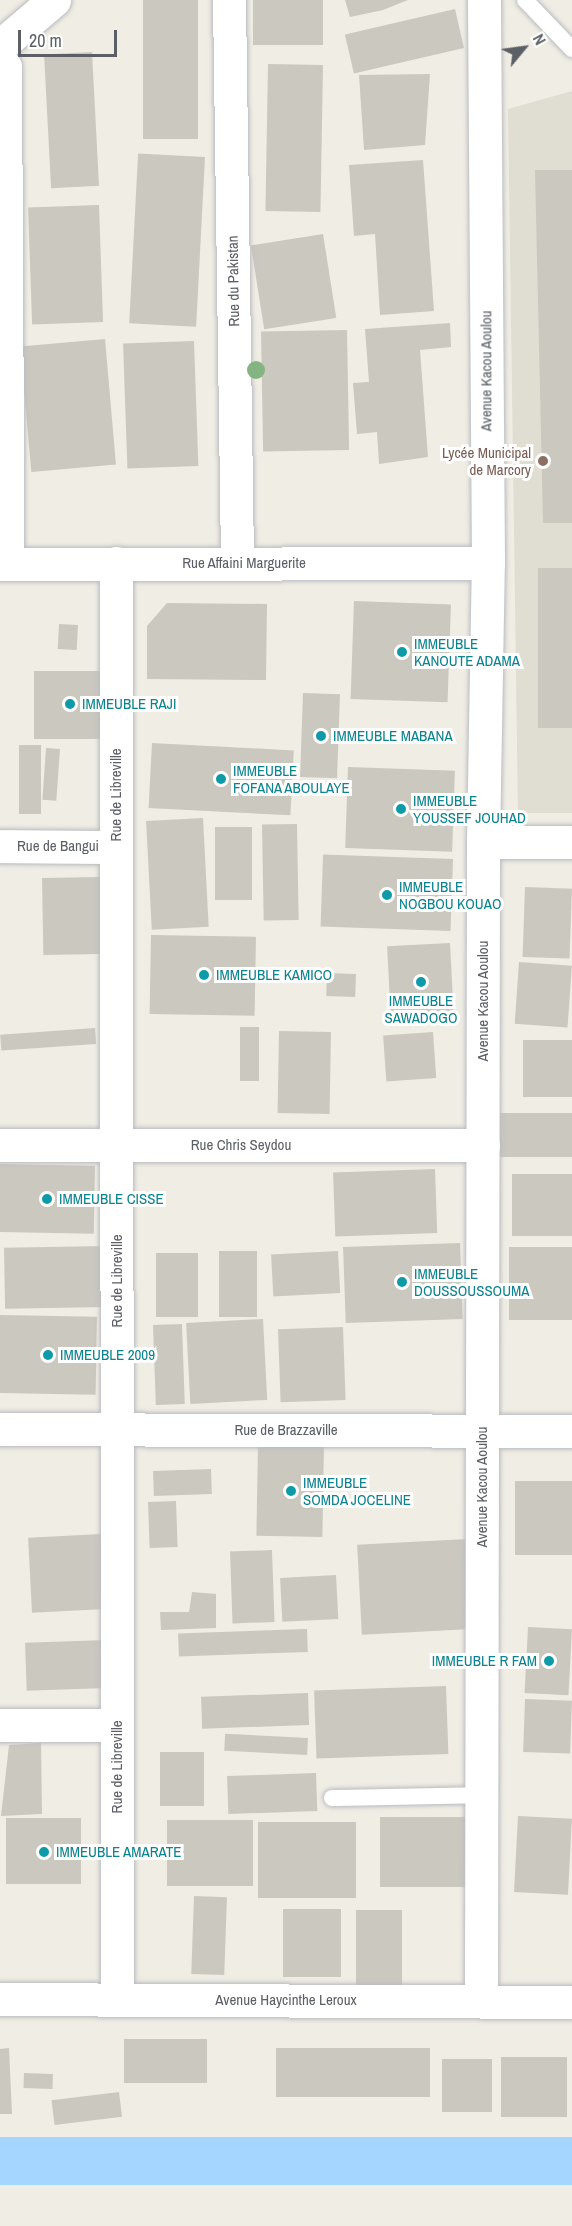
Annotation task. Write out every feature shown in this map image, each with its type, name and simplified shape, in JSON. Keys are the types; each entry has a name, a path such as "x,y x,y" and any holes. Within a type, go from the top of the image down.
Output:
{"street":[{"path":"0,46 54,0"},
{"name":"Rue du Pakistan","path":"229,0 237,562"},
{"name":"Avenue Kacou Aoulou","path":"482,2001 483,842 488,562 484,0"},
{"path":"0,61 5,67 4,564"},
{"name":"Rue Affaini Marguerite","path":"4,564 488,562"},
{"name":"Rue de Libreville","path":"116,563 117,1999"},
{"path":"483,842 572,842"},
{"name":"Rue de Bangui","path":"0,846 116,847"},
{"name":"Rue Chris Seydou","path":"0,1145 483,1145"},
{"name":"Rue de Brazzaville","path":"0,1429 572,1431"},
{"path":"0,1725 117,1725"},
{"name":"Avenue Haycinthe Leroux","path":"0,1999 572,2002"}],"lane":[{"path":"525,0 572,49"},
{"path":"332,1798 482,1795"}],"shaded area":[{"name":"Lycée Municipal de Marcory","path":"572,91 572,813 518,813 508,109"}],"water":[{"path":"0,2137 572,2137 572,2185 0,2185"}],"building":[{"path":"143,0 198,0 198,139 143,139"},
{"path":"253,0 323,0 323,45 253,45"},
{"path":"345,0 408,0 383,10 350,17"},
{"path":"455,9 464,48 354,73 345,34"},
{"path":"92,52 99,186 51,188 44,55"},
{"path":"268,64 323,65 320,212 265,211"},
{"path":"430,74 425,145 364,150 359,75"},
{"path":"138,153 205,157 196,327 129,323"},
{"path":"423,160 434,311 380,315 375,234 354,236 349,165"},
{"path":"535,170 572,170 572,523 543,523"},
{"path":"99,205 103,322 32,324 28,207"},
{"path":"323,234 336,318 264,329 251,245"},
{"path":"450,323 451,347 420,350 428,457 379,464 377,432 357,434 353,383 369,382 365,329"},
{"path":"347,330 349,450 263,451 261,332"},
{"path":"105,339 116,465 31,472 20,346"},
{"path":"194,341 198,466 127,468 123,343"},
{"path":"538,568 572,568 572,728 538,728"},
{"name":"IMMEUBLE KANOUTE ADAMA","path":"354,601 451,604 448,702 351,699"},
{"path":"167,603 267,604 266,680 147,679 147,626"},
{"path":"59,624 78,625 77,650 58,649"},
{"name":"IMMEUBLE RAJI","path":"34,671 103,671 103,739 34,739"},
{"name":"IMMEUBLE MABANA","path":"303,693 340,694 337,778 300,777"},
{"name":"IMMEUBLE FOFANA ABOULAYE","path":"152,743 294,750 290,815 149,808"},
{"path":"19,745 41,745 41,814 19,814"},
{"path":"46,748 60,749 56,801 42,800"},
{"name":"IMMEUBLE YOUSSEF JOUHAD","path":"348,767 455,771 452,852 345,848"},
{"path":"203,818 209,927 152,930 146,821"},
{"path":"297,824 299,920 264,921 262,825"},
{"path":"215,827 252,827 252,900 215,900"},
{"name":"IMMEUBLE NOGBOU KOUAO","path":"323,854 453,859 450,931 321,926"},
{"path":"100,877 101,954 43,955 42,878"},
{"path":"525,887 572,889 570,959 523,957"},
{"name":"IMMEUBLE KAMICO","path":"151,935 256,937 255,1016 150,1014"},
{"name":"IMMEUBLE SAWADOGO","path":"450,943 454,1019 391,1022 387,946"},
{"path":"519,962 572,966 568,1028 515,1024"},
{"path":"327,973 356,974 355,997 326,996"},
{"path":"240,1027 259,1027 259,1081 240,1081"},
{"path":"95,1028 96,1044 1,1051 0,1035"},
{"path":"279,1031 331,1032 330,1114 278,1113"},
{"path":"433,1032 436,1078 386,1081 383,1035"},
{"path":"523,1040 572,1040 572,1097 523,1097"},
{"path":"500,1113 572,1113 572,1157 500,1157"},
{"name":"IMMEUBLE CISSE","path":"0,1164 95,1166 94,1234 0,1232"},
{"path":"435,1169 437,1233 335,1237 333,1173"},
{"path":"512,1174 572,1174 572,1236 512,1236"},
{"name":"IMMEUBLE DOUSSOUSSOUMA","path":"460,1243 463,1319 346,1323 343,1247"},
{"path":"105,1246 106,1307 5,1309 4,1248"},
{"path":"509,1247 572,1247 572,1320 509,1320"},
{"path":"219,1251 257,1251 257,1317 219,1317"},
{"path":"338,1251 340,1293 273,1296 271,1255"},
{"path":"156,1253 198,1253 198,1317 156,1317"},
{"name":"IMMEUBLE 2009","path":"0,1315 97,1317 96,1395 0,1393"},
{"path":"263,1319 267,1400 190,1404 186,1323"},
{"path":"182,1324 185,1404 156,1405 153,1325"},
{"path":"343,1327 346,1400 281,1402 278,1329"},
{"name":"IMMEUBLE SOMDA JOCELINE","path":"258,1443 324,1444 322,1537 256,1536"},
{"path":"211,1469 212,1494 154,1496 153,1471"},
{"path":"515,1481 572,1481 572,1555 515,1555"},
{"path":"176,1501 178,1547 150,1548 148,1502"},
{"path":"101,1534 105,1609 32,1613 28,1538"},
{"path":"467,1539 472,1629 362,1635 357,1545"},
{"path":"272,1550 275,1622 233,1623 230,1551"},
{"path":"336,1575 338,1619 282,1622 280,1578"},
{"path":"192,1592 216,1594 216,1628 161,1630 160,1612 189,1612"},
{"name":"IMMEUBLE R FAM","path":"528,1627 572,1629 568,1695 525,1693"},
{"path":"307,1629 308,1652 179,1656 178,1634"},
{"path":"106,1640 108,1688 27,1691 25,1643"},
{"path":"446,1686 448,1754 316,1759 314,1691"},
{"path":"308,1693 309,1725 202,1729 201,1697"},
{"path":"525,1699 572,1701 570,1754 523,1752"},
{"path":"225,1734 308,1738 307,1755 224,1751"},
{"path":"41,1743 42,1814 1,1816 9,1745"},
{"path":"160,1752 204,1752 204,1806 160,1806"},
{"path":"316,1773 317,1811 228,1814 227,1776"},
{"path":"518,1816 572,1819 568,1895 514,1892"},
{"path":"380,1817 466,1817 466,1887 380,1887"},
{"name":"IMMEUBLE AMARATE","path":"6,1818 81,1818 81,1884 6,1884"},
{"path":"167,1820 253,1820 253,1886 167,1886"},
{"path":"258,1822 356,1822 356,1898 258,1898"},
{"path":"194,1896 227,1897 224,1975 191,1974"},
{"path":"283,1909 341,1909 341,1977 283,1977"},
{"path":"356,1910 402,1910 402,1991 356,1991"},
{"path":"124,2039 207,2039 207,2083 124,2083"},
{"path":"9,2048 12,2114 0,2114 0,2049"},
{"path":"276,2048 430,2048 430,2097 276,2097"},
{"path":"501,2057 567,2057 567,2117 501,2117"},
{"path":"442,2059 492,2059 492,2112 442,2112"},
{"path":"24,2073 53,2074 52,2089 23,2088"},
{"path":"119,2092 122,2117 55,2125 52,2100"}],"place":[{"name":"Lycée Municipal de Marcory","path":"543,461"},
{"name":"IMMEUBLE KANOUTE ADAMA","path":"402,652"},
{"name":"IMMEUBLE RAJI","path":"70,704"},
{"name":"IMMEUBLE MABANA","path":"321,736"},
{"name":"IMMEUBLE FOFANA ABOULAYE","path":"221,779"},
{"name":"IMMEUBLE YOUSSEF JOUHAD","path":"401,809"},
{"name":"IMMEUBLE NOGBOU KOUAO","path":"387,895"},
{"name":"IMMEUBLE KAMICO","path":"204,975"},
{"name":"IMMEUBLE SAWADOGO","path":"421,982"},
{"name":"IMMEUBLE CISSE","path":"47,1199"},
{"name":"IMMEUBLE DOUSSOUSSOUMA","path":"402,1282"},
{"name":"IMMEUBLE 2009","path":"48,1355"},
{"name":"IMMEUBLE SOMDA JOCELINE","path":"291,1491"},
{"name":"IMMEUBLE R FAM","path":"549,1661"},
{"name":"IMMEUBLE AMARATE","path":"44,1852"}]}
